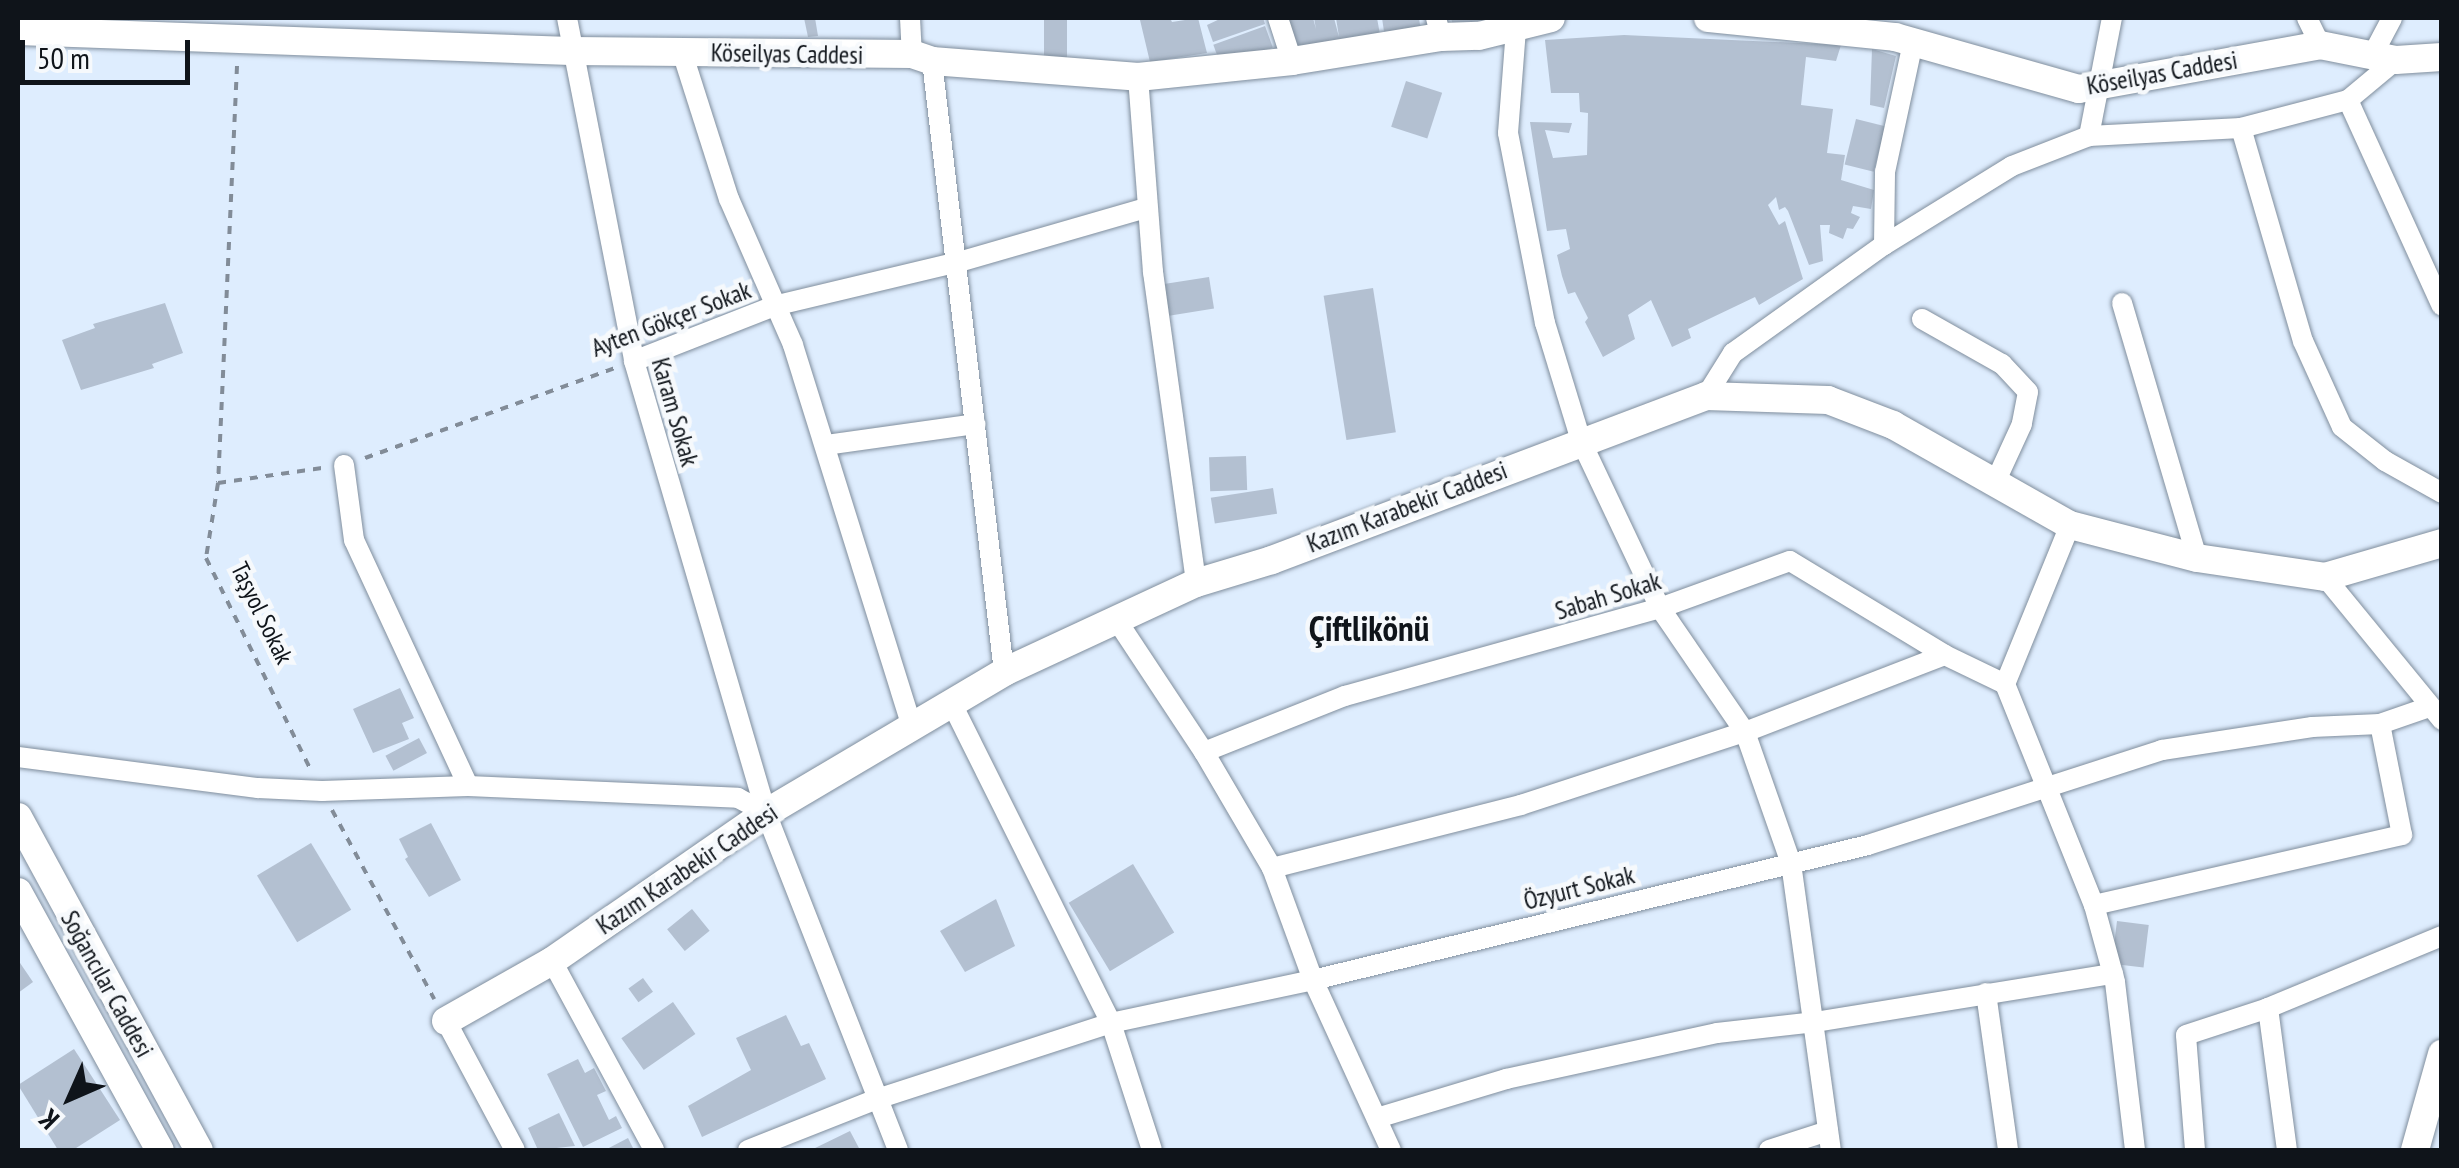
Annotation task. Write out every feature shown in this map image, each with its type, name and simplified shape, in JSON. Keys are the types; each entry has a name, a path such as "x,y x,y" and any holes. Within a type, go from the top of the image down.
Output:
{"street":[{"name":"Karam Sokak","path":"567,18 634,361 766,813 898,1150"},
{"path":"910,18 922,58 954,263 1004,672"},
{"path":"1278,18 1292,61"},
{"name":"Köseilyas Caddesi","path":"18,31 162,28 238,40 922,58 1138,77 1292,61 1439,27 1479,36 1550,18"},
{"name":"Köseilyas Caddesi","path":"1708,18 1904,32 2079,89 2320,45 2384,58 2442,57"},
{"path":"2088,136 2112,18"},
{"path":"2306,18 2320,45"},
{"path":"1706,396 1733,354 1884,246 2012,166 2088,136 2241,128 2348,100 2384,58 2392,18"},
{"path":"1516,28 1510,148 1545,323 1581,441 1660,608 1746,732 1791,863 1830,1141 1769,1150"},
{"path":"1884,246 1885,172 1904,32"},
{"path":"682,52 729,199 826,445 911,724"},
{"path":"1138,77 1146,208 1196,582"},
{"path":"2348,100 2442,306"},
{"path":"2241,128 2303,341 2342,427 2384,461 2442,493"},
{"name":"Ayten Gökçer Sokak","path":"634,361 774,306 954,263 1146,208"},
{"path":"2122,303 2197,558"},
{"path":"1922,319 2002,364 2028,392 2022,424 1994,485"},
{"name":"Kazım Karabekir Caddesi","path":"446,1021 552,961 766,813 1004,672 1196,582 1272,560 1706,396 1828,400 1893,425 2070,525 2197,558 2325,577 2442,543"},
{"path":"826,445 976,424"},
{"path":"344,465 354,540 468,786"},
{"path":"2070,525 2005,684 2094,905 2113,974 2136,1150"},
{"name":"Sabah Sokak","path":"1204,752 1345,696 1660,608 1790,561 1945,655 2005,684"},
{"path":"2325,577 2435,714"},
{"path":"1116,619 1204,752 1272,868 1313,980 1391,1150"},
{"path":"1272,868 1521,804 1746,732 1945,655"},
{"path":"951,702 1110,1023 1152,1150"},
{"name":"Özyurt Sokak","path":"748,1150 876,1099 1110,1023 1313,980 1868,845 2162,750 2312,727 2380,724 2435,714"},
{"path":"2094,905 2402,835 2380,724"},
{"path":"18,757 258,788 322,791 468,786 738,798 766,813"},
{"name":"Soğancılar Caddesi","path":"18,816 199,1150"},
{"name":"Soğancılar Caddesi","path":"18,892 160,1150"},
{"path":"2195,1150 2186,1035 2268,1008 2442,936"},
{"path":"552,961 654,1150"},
{"path":"1377,1118 1506,1079 1717,1032 1814,1022 2113,974"},
{"path":"1986,993 2008,1150"},
{"path":"2268,1008 2287,1150"},
{"path":"446,1021 516,1150"},
{"path":"2427,1136 2442,1054"}],"path":[{"name":"Taşyol Sokak","path":"238,40 218,482 206,558 322,791 446,1021"},
{"name":"Ayten Gökçer Sokak","path":"218,482 344,465 634,361"}],"building":[{"path":"804,18 815,18 818,36 808,37"},
{"path":"1044,18 1067,18 1067,62 1044,62"},
{"path":"1170,18 1172,22 1198,18 1207,53 1150,62 1140,20"},
{"path":"1222,18 1263,18 1265,24 1213,42 1207,25"},
{"path":"1287,18 1313,18 1316,29 1314,18 1334,18 1339,37 1336,18 1377,18 1381,40 1300,57"},
{"path":"1382,18 1419,18 1421,32 1385,38"},
{"path":"1451,18 1501,18 1454,30"},
{"path":"1265,26 1273,48 1221,66 1213,45"},
{"path":"1624,35 1841,45 1836,61 1806,57 1801,105 1833,109 1827,153 1845,155 1841,180 1874,190 1871,209 1853,206 1851,213 1860,217 1853,229 1847,228 1843,239 1829,233 1830,225 1820,225 1823,261 1809,265 1788,211 1785,207 1779,210 1776,197 1768,205 1779,225 1785,221 1803,279 1759,305 1755,297 1688,329 1691,338 1672,347 1651,300 1628,315 1635,339 1603,357 1575,292 1568,294 1562,276 1557,255 1570,249 1566,229 1547,231 1530,122 1572,123 1569,133 1545,130 1553,158 1587,155 1588,113 1580,112 1579,93 1551,93 1545,40"},
{"path":"1872,49 1896,56 1884,108 1870,105"},
{"path":"1406,81 1442,93 1427,138 1391,127"},
{"path":"1856,119 1885,126 1874,172 1845,165"},
{"path":"1209,277 1214,309 1168,316 1163,284"},
{"path":"1373,288 1396,432 1346,440 1324,296"},
{"path":"165,303 183,353 152,364 154,368 81,390 62,340 95,328 93,324"},
{"path":"1246,456 1247,490 1210,491 1209,457"},
{"path":"1273,488 1277,514 1215,524 1211,498"},
{"path":"400,688 414,718 402,723 409,739 373,753 353,709"},
{"path":"419,738 427,753 393,771 385,756"},
{"path":"431,823 461,880 429,897 405,859 408,857 399,839"},
{"path":"311,843 351,910 297,942 257,875"},
{"path":"1133,864 1174,933 1110,971 1069,903"},
{"path":"996,899 1015,946 965,972 940,931"},
{"path":"692,909 710,931 685,951 667,929"},
{"path":"2117,921 2149,925 2144,968 2112,964"},
{"path":"18,960 33,982 18,993"},
{"path":"643,978 653,992 638,1002 628,989"},
{"path":"673,1002 695,1034 644,1070 621,1038"},
{"path":"786,1015 801,1046 809,1043 826,1079 702,1137 688,1106 751,1070 736,1038"},
{"path":"74,1049 120,1120 73,1150 58,1150 18,1085"},
{"path":"578,1059 585,1073 594,1068 606,1091 597,1095 609,1120 616,1116 622,1128 583,1147 547,1074"},
{"path":"559,1113 575,1146 538,1150 528,1128"},
{"path":"850,1131 860,1150 811,1150"},
{"path":"628,1138 634,1150 605,1150"}],"district":[{"name":"Çiftlikönü","path":"1369,628"}]}
